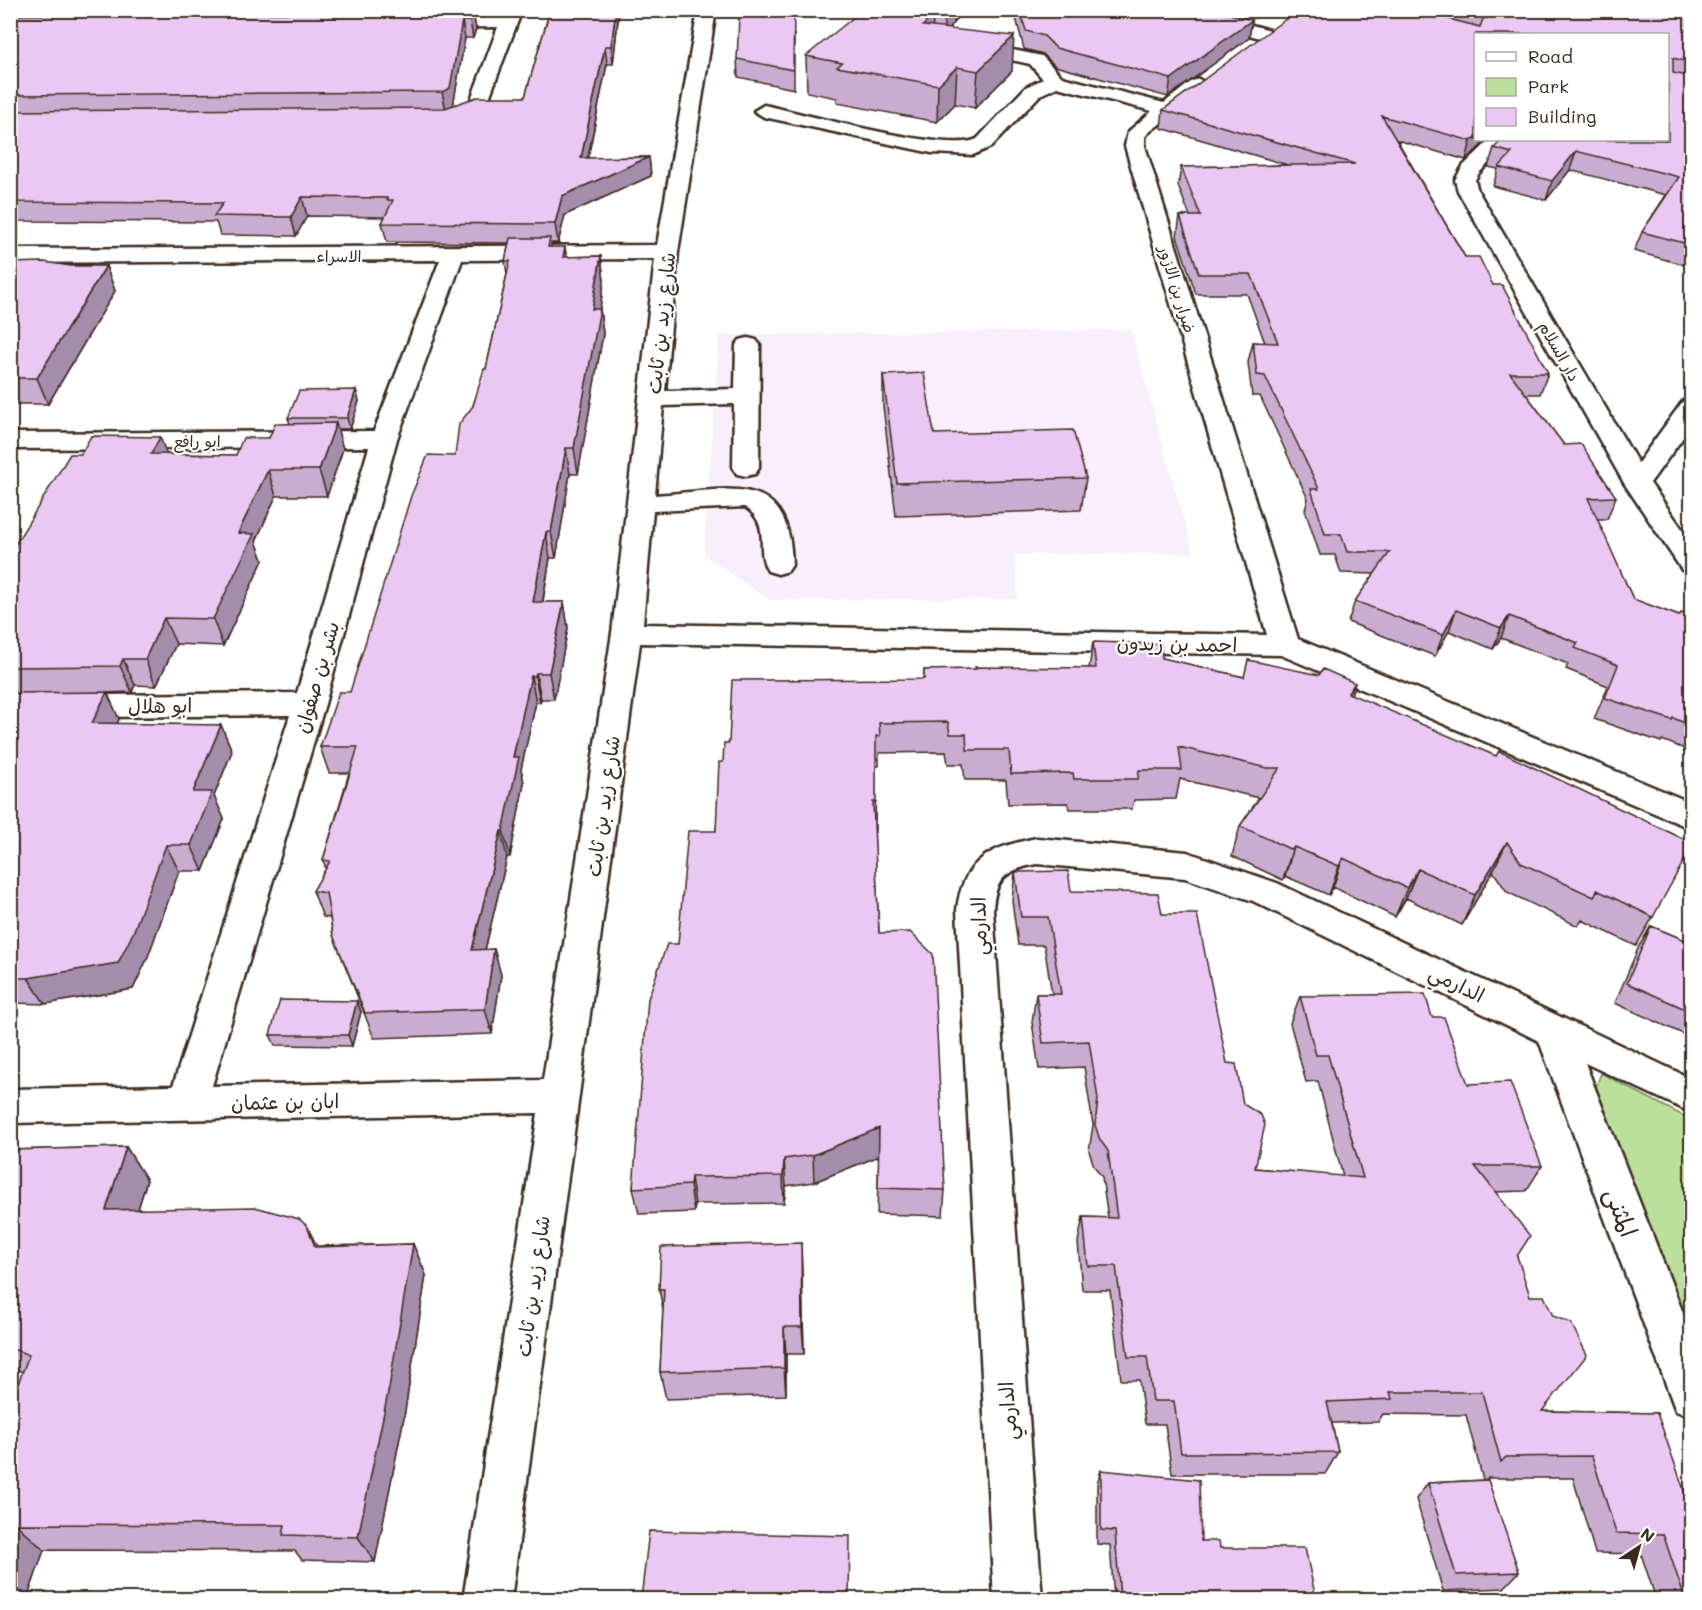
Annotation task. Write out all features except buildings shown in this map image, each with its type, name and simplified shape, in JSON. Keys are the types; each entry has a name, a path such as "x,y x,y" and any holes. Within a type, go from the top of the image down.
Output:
{"street":[{"name":"شارع زيد بن ثابت","path":"487,1599 627,633 667,252 706,10"},
{"path":"1174,10 1268,35"},
{"path":"412,23 510,16 478,105 454,116 424,118"},
{"path":"950,42 1036,60 1055,81 1166,109"},
{"name":"ضرار بن الازور","path":"1212,75 1141,129 1135,136 1135,146 1285,645"},
{"path":"764,111 932,147 973,149 984,143 1033,91 1055,81"},
{"name":"دار السلام","path":"1500,141 1470,170 1466,180 1468,192 1637,483 1692,564"},
{"name":"الاسراء","path":"10,256 667,252"},
{"name":"بشر بن صفوان","path":"187,1103 309,704 384,439 453,254"},
{"path":"746,468 748,345"},
{"path":"651,399 747,396"},
{"path":"1637,483 1692,406"},
{"name":"ابو رافع","path":"10,441 384,439"},
{"path":"640,504 743,498 758,501 769,514 778,536 778,565"},
{"name":"احمد بن زيدون","path":"627,633 1285,645 1692,817"},
{"name":"ابو هلال","path":"10,707 309,704"},
{"name":"الدارمي","path":"1018,1599 975,910 975,892 983,876 997,863 1016,854 1037,851 1187,865 1265,892 1692,1097"},
{"name":"المثنى","path":"1553,1029 1692,1395"},
{"name":"ابان بن عثمان","path":"10,1106 559,1095"}],"shaded area":[{"path":"1131,330 1193,553 1015,555 1018,599 769,600 704,555 719,335"}],"green space":[{"path":"1601,1073 1691,1120 1691,1369 1592,1098"}]}
